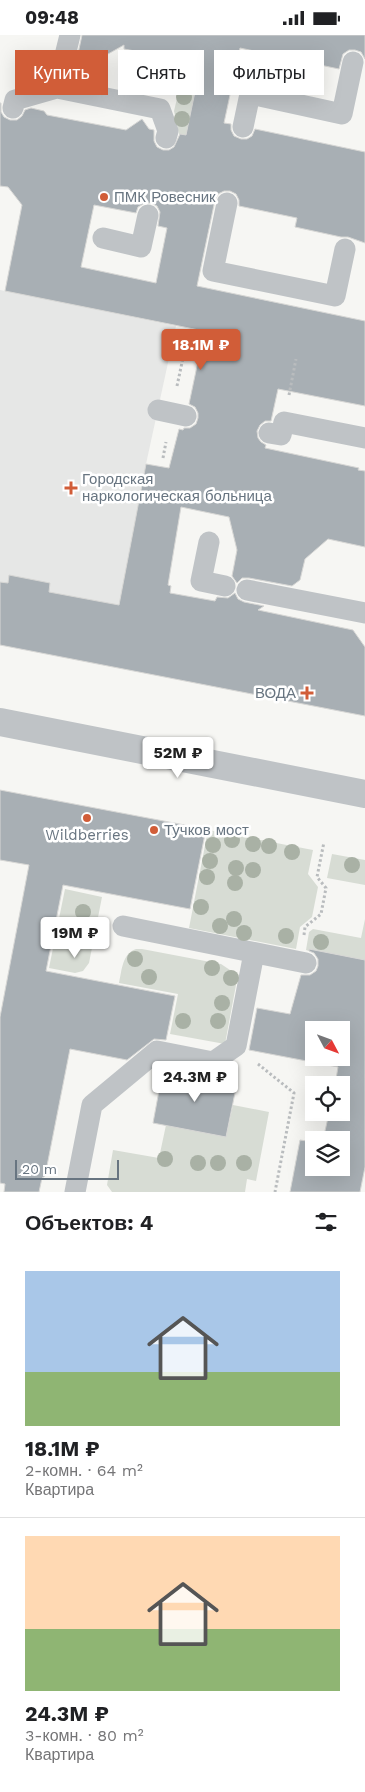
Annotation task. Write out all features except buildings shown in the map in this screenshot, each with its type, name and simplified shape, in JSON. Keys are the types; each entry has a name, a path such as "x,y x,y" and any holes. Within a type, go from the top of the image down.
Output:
{"street":[{"path":"0,722 365,794"}],"lane":[{"path":"66,50 70,35"},
{"path":"243,127 250,94 342,114 353,62"},
{"path":"13,109 15,100 32,95"},
{"path":"91,95 160,109 168,131 166,138"},
{"path":"227,203 213,271 335,296 345,249"},
{"path":"103,238 141,247 148,215"},
{"path":"158,411 186,416"},
{"path":"276,427 365,439"},
{"path":"209,543 201,581 225,586"},
{"path":"247,590 365,613"},
{"path":"123,926 302,962"},
{"path":"74,1192 92,1105 157,1051 213,1062 236,1046 254,953"}],"path":[{"path":"276,427 296,359"},
{"path":"302,962 305,927 321,914 326,888 317,877 324,842"},
{"path":"236,1046 294,1093 275,1192"}],"shaded area":[{"path":"178,95 194,95 186,135 179,134 174,111"},
{"name":"Городская наркологическая больница","path":"32,283 40,298 176,326 146,464 119,605 0,645 0,290 29,296"},
{"path":"208,830 313,850 308,874 318,887 312,917 300,927 296,949 189,928"},
{"path":"332,854 365,860 365,885 327,878"},
{"path":"65,889 102,897 89,963 83,971 75,973 49,968"},
{"path":"365,919 365,960 306,950 309,932 313,929 361,938"},
{"path":"136,949 221,964 233,972 236,985 225,1044 170,1034 178,994 119,983 125,959 131,951"},
{"path":"233,1105 269,1112 256,1181 247,1179 245,1192 112,1192 107,1185 113,1150 159,1158 166,1125 226,1137"}],"place":[{"name":"ПМК Ровесник","path":"104,197"},
{"name":"Городская наркологическая больница","path":"71,488"},
{"name":"ВОДА","path":"307,693"},
{"name":"Wildberries","path":"87,818"},
{"name":"Тучков мост","path":"154,830"}]}
